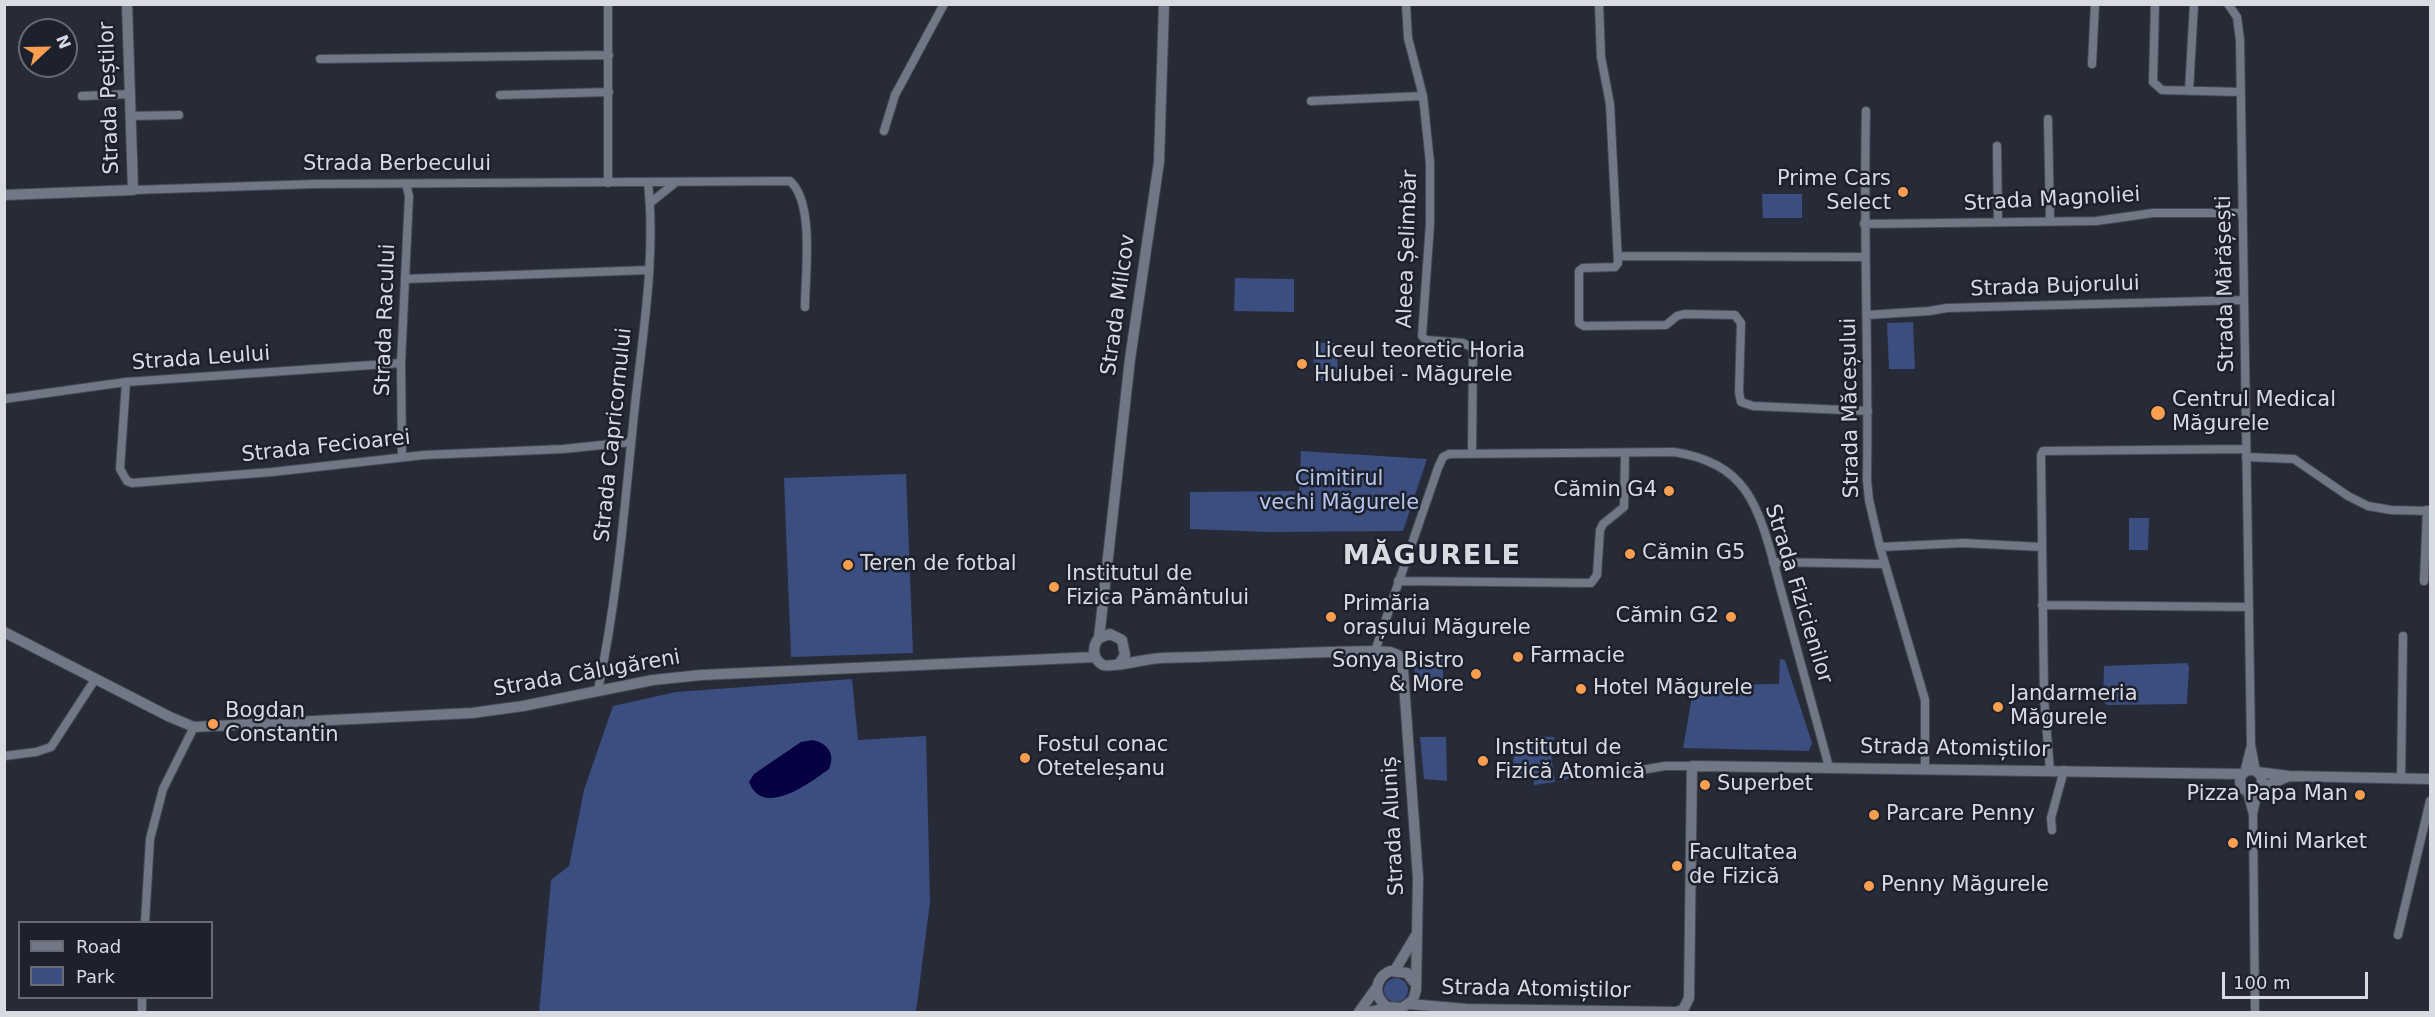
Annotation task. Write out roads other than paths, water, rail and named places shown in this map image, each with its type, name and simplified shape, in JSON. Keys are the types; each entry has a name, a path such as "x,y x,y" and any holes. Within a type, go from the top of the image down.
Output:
{"main road":[{"name":"Strada Peștilor","path":"127,4 133,190"},
{"name":"Strada Milcov","path":"1099,638 1130,360 1159,162 1164,4"},
{"name":"Strada Berbecului","path":"4,195 133,190"},
{"path":"1103,610 1114,634 1125,644 1136,652 1159,658"},
{"name":"Strada Călugăreni","path":"4,632 194,727 472,713 523,706 653,680 701,675 1095,657"},
{"path":"1114,634 1099,638 1094,646 1098,662 1108,666 1159,658 1374,651"},
{"path":"1119,664 1125,655 1125,644"},
{"name":"Strada Aluniș","path":"1374,651 1390,652 1400,659 1418,878 1418,932 1414,982"},
{"name":"Strada Atomiștilor","path":"1412,1000 1429,1007 1676,1012 1683,1010 1689,998 1692,766 2217,774 2248,784"},
{"path":"2248,784 2250,770 2289,776 2430,779"},
{"path":"2248,784 2263,781 2257,771"},
{"path":"2248,784 2289,776"},
{"path":"1395,970 1418,932"},
{"path":"1359,1012 1385,973 1395,970 1407,973 1414,982 1412,1000 1402,1008 1368,1012"},
{"path":"1377,986 1378,998 1390,1008"}],"street":[{"path":"608,4 608,183"},
{"path":"884,131 896,94 944,4"},
{"name":"Aleea Șelimbăr","path":"1406,4 1408,38 1423,96 1430,163 1431,191 1422,336 1426,340 1463,343 1473,348 1472,454"},
{"path":"1599,4 1601,57 1610,104 1618,263 1615,267 1584,268 1579,271 1578,320 1581,325 1662,325 1684,314 1735,315 1741,323 1739,392 1741,402 1753,406 1868,411"},
{"path":"2092,64 2095,4"},
{"path":"2155,4 2153,82 2162,90 2241,92"},
{"path":"2189,91 2194,4"},
{"name":"Strada Mărășești","path":"2231,5 2240,30 2250,746 2248,784"},
{"path":"320,59 609,55"},
{"path":"500,95 609,92"},
{"path":"82,96 130,94"},
{"path":"1311,101 1423,96"},
{"name":"Strada Măceșului","path":"1866,111 1864,257 1867,315 1868,490 1880,547 1925,700 1925,768"},
{"path":"131,116 179,115"},
{"path":"2048,119 2050,221"},
{"path":"1997,146 1998,222"},
{"name":"Strada Berbecului","path":"133,190 315,184 790,181 800,193 805,211 805,307"},
{"name":"Strada Capricornului","path":"598,690 614,607 649,270 648,183"},
{"path":"650,203 657,195 675,183"},
{"name":"Strada Racului","path":"402,457 401,363 409,196 406,184"},
{"name":"Strada Magnoliei","path":"1864,224 2096,221 2153,213 2243,213"},
{"path":"1618,256 1864,257"},
{"path":"405,279 649,270"},
{"name":"Strada Bujorului","path":"1867,315 1929,312 1947,308 2244,300"},
{"name":"Strada Leului","path":"4,399 126,382 401,363"},
{"name":"Strada Fecioarei","path":"126,382 120,469 127,481 272,472 402,457 563,449 631,442"},
{"path":"2050,770 2045,708 2042,605 2043,451 2246,453 2294,459 2348,496 2368,506 2391,510 2429,511 2424,581"},
{"path":"1398,581 1591,583 1597,576 1600,530 1603,524 1624,507 1625,453"},
{"name":"Strada Fizicienilor","path":"1374,651 1440,462 1449,454 1687,454 1718,465 1728,472 1746,491 1755,508 1773,562 1829,767"},
{"path":"1880,547 1963,543 2042,547"},
{"path":"1773,562 1885,564"},
{"path":"2042,605 2248,607"},
{"path":"2401,778 2403,636"},
{"path":"4,756 36,752 51,747 96,678"},
{"path":"145,921 150,839 163,789 194,727"},
{"name":"Strada Mărășești","path":"2250,746 2257,771"},
{"name":"Strada Atomiștilor","path":"1630,772 1665,766 1692,766"},
{"path":"2052,830 2051,818 2064,770"},
{"path":"2248,784 2253,814 2254,1012"},
{"path":"2398,935 2430,801"}],"place":[{"name":"Prime Cars Select","path":"1903,192"},
{"name":"Liceul teoretic Horia Hulubei - Măgurele","path":"1302,364"},
{"name":"Centrul Medical Măgurele","path":"2158,413"},
{"name":"Cămin G4","path":"1669,491"},
{"name":"Cămin G5","path":"1630,554"},
{"name":"Teren de fotbal","path":"848,565"},
{"name":"Institutul de Fizica Pământului","path":"1054,587"},
{"name":"Primăria orașului Măgurele","path":"1331,617"},
{"name":"Cămin G2","path":"1731,617"},
{"name":"Farmacie","path":"1518,657"},
{"name":"Sonya Bistro & More","path":"1476,674"},
{"name":"Hotel Măgurele","path":"1581,689"},
{"name":"Jandarmeria Măgurele","path":"1998,707"},
{"name":"Bogdan Constantin","path":"213,724"},
{"name":"Fostul conac Oteteleșanu","path":"1025,758"},
{"name":"Institutul de Fizică Atomică","path":"1483,761"},
{"name":"Superbet","path":"1705,785"},
{"name":"Pizza Papa Man","path":"2360,795"},
{"name":"Parcare Penny","path":"1874,815"},
{"name":"Mini Market","path":"2233,843"},
{"name":"Facultatea de Fizică","path":"1677,866"},
{"name":"Penny Măgurele","path":"1869,886"}],"district":[{"name":"MĂGURELE","path":"1432,557"}],"park label":[{"name":"Cimitirul vechi Măgurele","path":"1339,492"}]}
